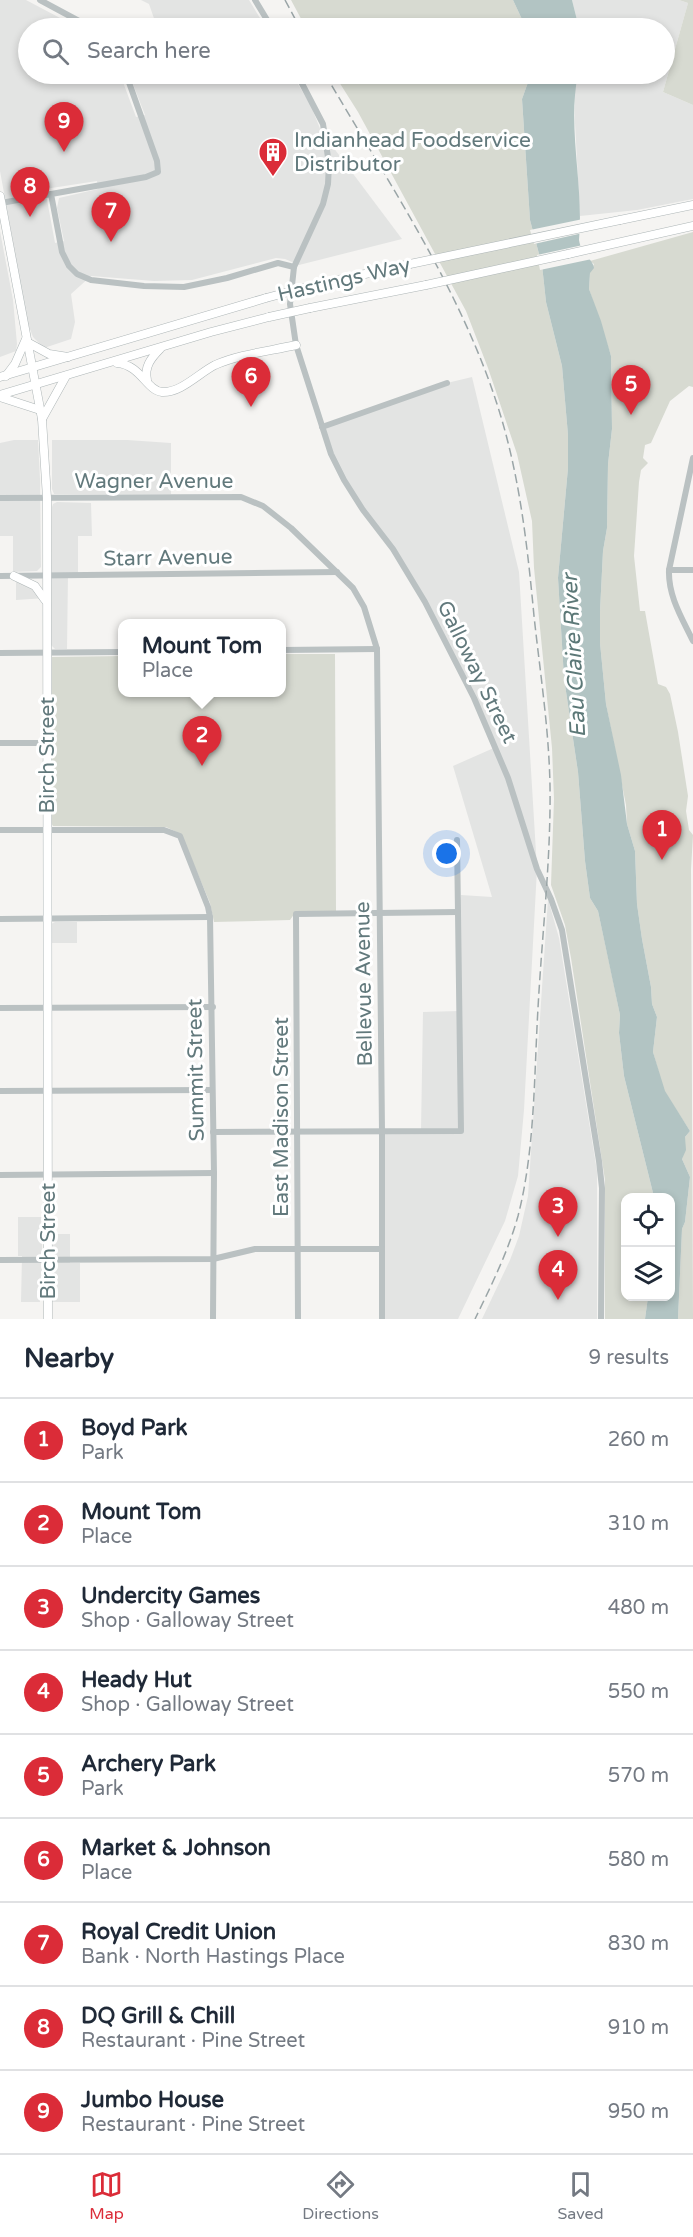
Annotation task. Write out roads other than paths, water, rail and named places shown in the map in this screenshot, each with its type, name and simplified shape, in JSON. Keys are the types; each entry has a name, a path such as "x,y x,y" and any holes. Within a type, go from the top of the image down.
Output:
{"main road":[{"name":"Birch Street","path":"1,200 41,415 47,498 48,1319"},
{"name":"Hastings Way","path":"3,377 311,286 693,205"},
{"name":"Hastings Way","path":"0,396 211,332 269,317 693,226"},
{"path":"3,377 15,364 27,340 49,354 73,357"},
{"path":"107,364 129,366 139,372 158,391 174,390 218,364 296,345"},
{"path":"148,382 146,376 149,363 163,347"},
{"path":"0,396 41,415 66,376"},
{"path":"14,576 35,586 43,594 46,605"}],"street":[{"path":"40,0 73,18"},
{"path":"255,0 266,18"},
{"path":"1,200 51,194 146,177 158,172 157,161 130,84"},
{"name":"Galloway Street","path":"302,84 323,124 329,164 328,184 323,204 294,267 290,304 296,345 331,454 344,480 402,563 474,698 508,778 537,869 559,919 602,1188 601,1319"},
{"path":"51,194 62,252 69,266 77,274 91,280 144,286 184,286 227,278 278,263 294,267"},
{"path":"322,427 447,383"},
{"path":"693,458 669,570 670,592 693,641"},
{"name":"Wagner Avenue","path":"0,498 241,497 262,506 291,528 353,588 364,607 377,649"},
{"path":"669,570 693,570"},
{"name":"Starr Avenue","path":"0,576 337,572"},
{"path":"286,650 377,649"},
{"name":"Bellevue Avenue","path":"377,649 382,1319"},
{"path":"0,653 118,652"},
{"path":"0,743 47,743"},
{"path":"0,830 47,830"},
{"name":"Summit Street","path":"47,830 171,831 180,836 208,906 213,1006 213,1319"},
{"path":"213,1132 461,1131 457,840"},
{"path":"379,913 458,912"},
{"name":"East Madison Street","path":"298,1319 296,914 379,913"},
{"path":"0,919 210,917"},
{"path":"0,1008 213,1006"},
{"path":"0,1091 212,1090"},
{"path":"0,1175 214,1173"},
{"path":"0,1260 213,1259 255,1249 382,1249"}],"water":[{"path":"513,0 572,0 576,18 521,18"},
{"name":"Eau Claire River","path":"527,84 576,84 574,115 580,219 579,240 582,250 594,268 590,273 589,289 611,356 612,429 600,611 600,643 606,704 621,775 627,824 635,851 637,904 652,1004 657,1017 653,1052 665,1091 690,1131 685,1137 686,1150 682,1159 690,1177 685,1222 682,1229 678,1319 645,1319 647,1301 675,1301 675,1193 653,1193 624,1076 619,1033 620,1015 598,911 590,898 578,772 564,678 558,578 568,468 568,435 562,366 546,302 542,265 530,220 522,99"}],"railway":[{"path":"285,0 295,18"},
{"path":"331,84 418,232 461,314 479,356 495,398 510,452 521,506 528,561 546,722 550,786 548,869 533,1113 528,1165 518,1216 504,1256 475,1319"}],"place":[{"name":"Jumbo House","path":"64,152"},
{"name":"Indianhead Foodservice Distributor","path":"273,178"},
{"name":"DQ Grill & Chill","path":"30,217"},
{"name":"Royal Credit Union","path":"111,242"},
{"name":"Market & Johnson","path":"251,407"},
{"name":"Archery Park","path":"631,415"},
{"name":"Mount Tom","path":"202,766"},
{"name":"Boyd Park","path":"662,860"},
{"name":"Undercity Games","path":"558,1237"},
{"name":"Heady Hut","path":"558,1300"}]}
